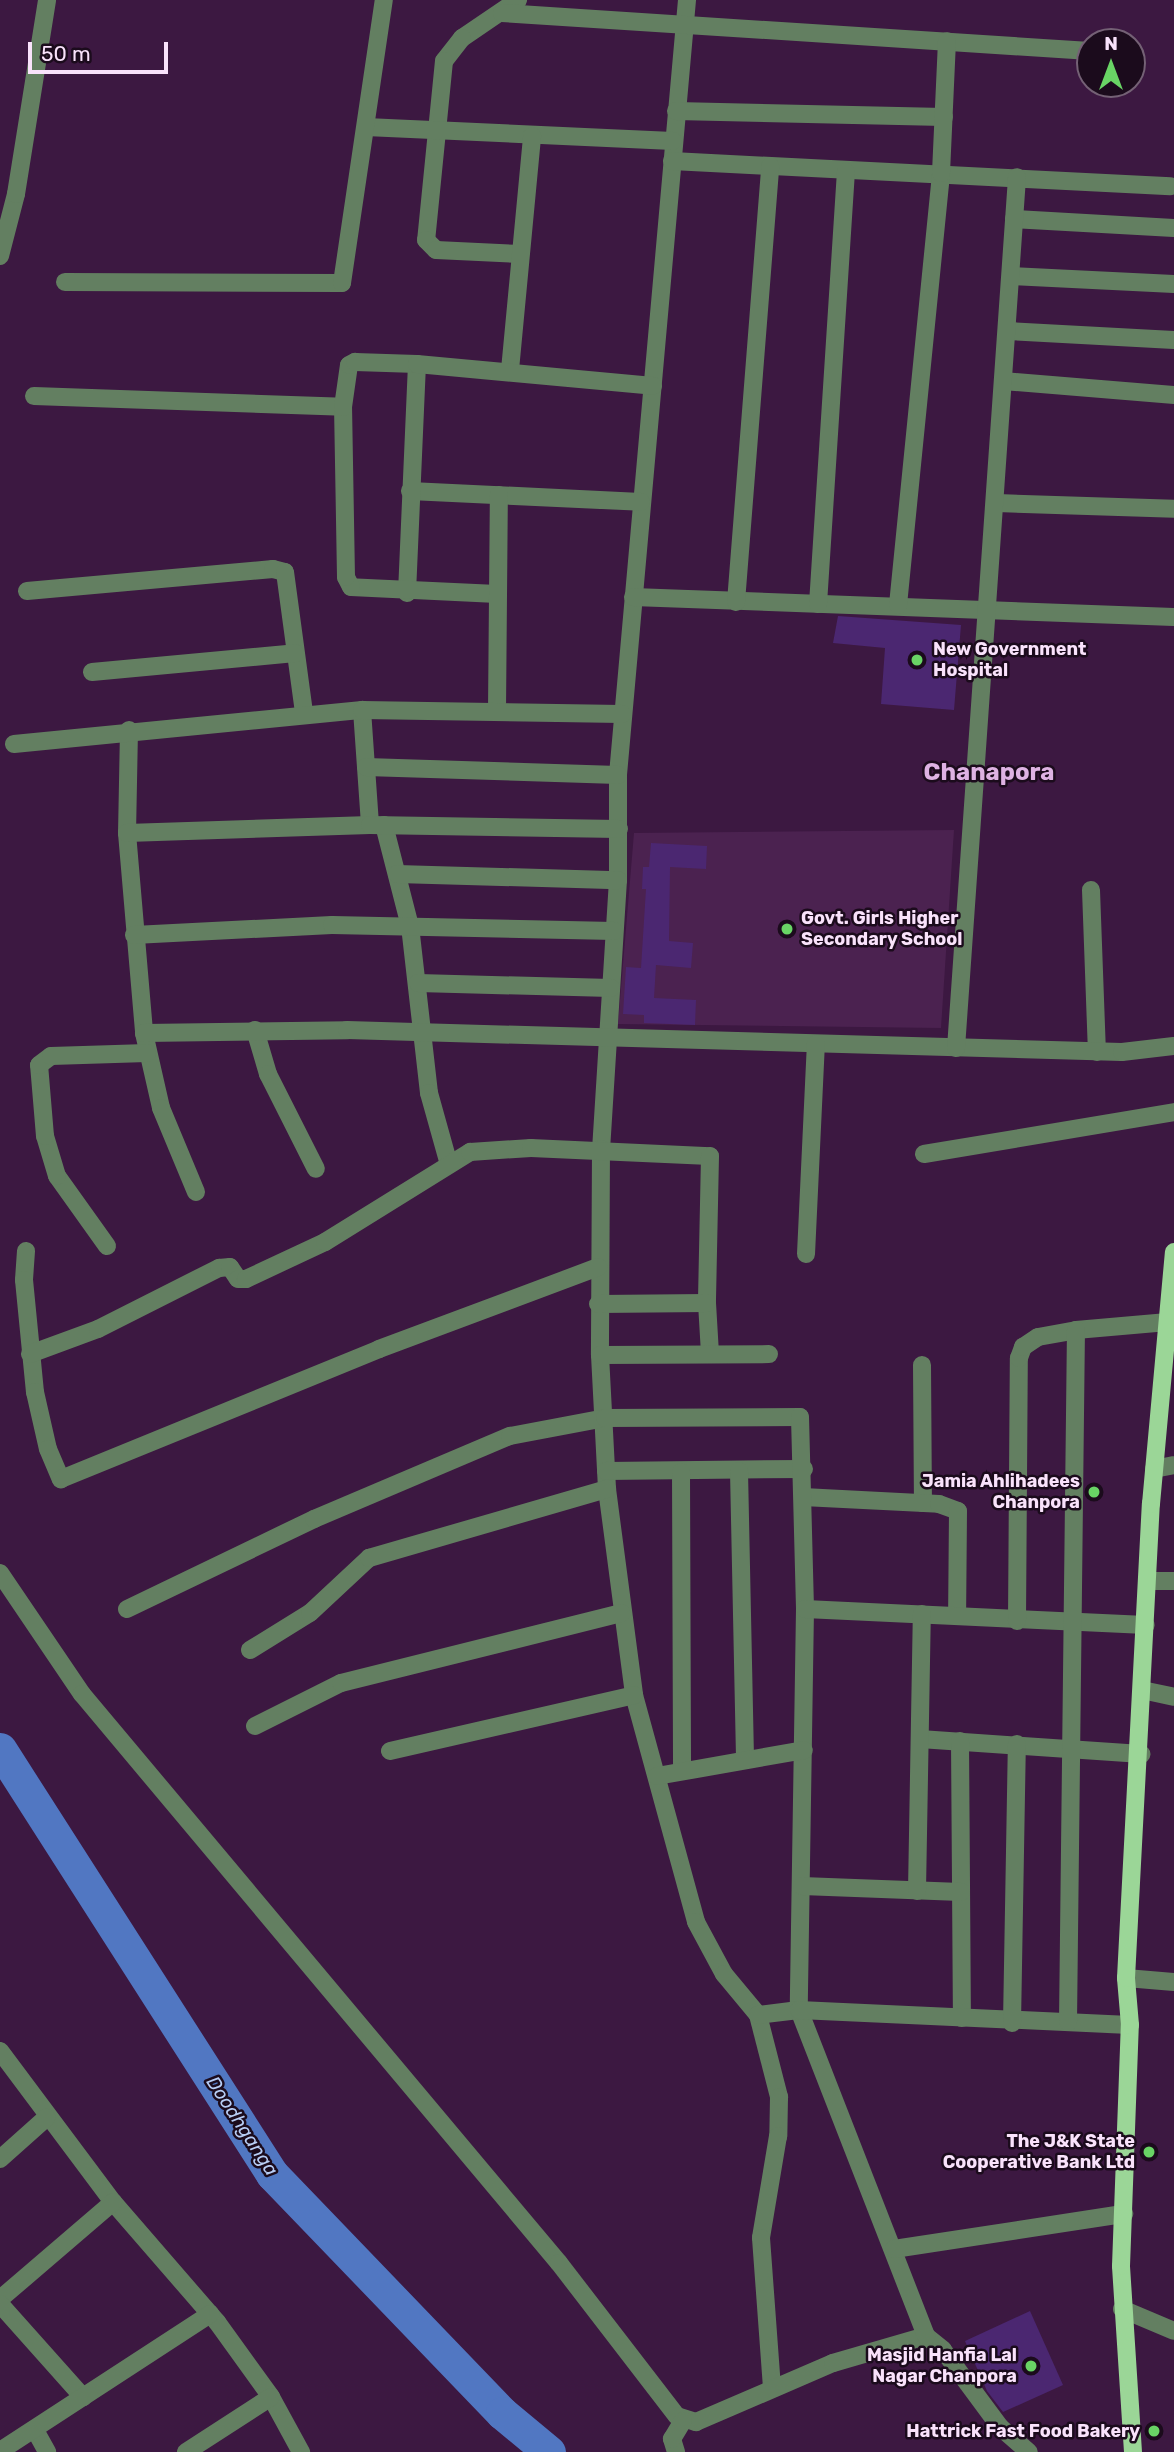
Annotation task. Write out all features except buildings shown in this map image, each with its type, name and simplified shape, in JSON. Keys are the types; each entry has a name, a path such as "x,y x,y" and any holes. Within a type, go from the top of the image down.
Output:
{"main road":[{"path":"1133,2452 1122,2309 1130,2025 1126,1978 1141,1754 1154,1469 1174,1252"}],"street":[{"path":"0,257 16,194 47,0"},
{"path":"65,282 342,283 384,0"},
{"path":"518,0 462,38 447,55 436,130 426,240 429,247 520,254"},
{"path":"687,0 622,715 618,775 618,880 601,1149 598,1304 607,1480 621,1613 634,1695 707,1949 758,2015 779,2097 778,2136 761,2238 772,2388"},
{"path":"502,13 684,27 1076,50"},
{"path":"898,605 941,173 947,41"},
{"path":"676,111 944,117"},
{"path":"366,127 673,141"},
{"path":"510,370 532,136"},
{"path":"672,160 846,172 941,173 1170,186"},
{"path":"736,602 770,166"},
{"path":"818,604 846,172"},
{"path":"956,1048 997,503 1017,177"},
{"path":"1014,219 1174,228"},
{"path":"1011,276 1174,284"},
{"path":"1007,331 1174,340"},
{"path":"497,594 363,591 351,587 346,576 345,374 355,362 417,364 510,370 653,386"},
{"path":"407,593 417,364"},
{"path":"1003,381 1174,395"},
{"path":"34,396 344,407"},
{"path":"410,491 641,502"},
{"path":"497,710 499,495"},
{"path":"997,503 1174,509"},
{"path":"27,591 273,569 289,578 295,653 304,713"},
{"path":"633,597 1174,617"},
{"path":"92,672 295,653"},
{"path":"14,744 129,730 362,710 497,710 622,715"},
{"path":"362,710 366,766 377,825 397,874 410,926 429,1093 448,1161"},
{"path":"129,730 127,834 144,1033 161,1108 196,1192"},
{"path":"366,766 618,775"},
{"path":"127,834 377,825 619,830"},
{"path":"397,874 618,880"},
{"path":"1091,890 1097,1052"},
{"path":"134,935 332,925 614,931"},
{"path":"418,983 611,988"},
{"path":"144,1033 255,1030 421,1033 1097,1052 1174,1046"},
{"path":"255,1030 268,1074 316,1169"},
{"path":"806,1254 816,1044"},
{"path":"107,1246 57,1176 45,1136 39,1065 51,1056 147,1053"},
{"path":"924,1154 1174,1112"},
{"path":"30,1354 97,1329 219,1268 230,1268 238,1279 246,1279 397,1200 448,1161 498,1147 601,1149 710,1156 707,1303 710,1354"},
{"path":"26,1251 30,1354 48,1449 58,1475 70,1478 379,1349 598,1268"},
{"path":"598,1304 707,1303"},
{"path":"1017,1621 1019,1358 1030,1340 1076,1330 1168,1322"},
{"path":"1068,2022 1075,1622 1076,1330"},
{"path":"600,1355 769,1354"},
{"path":"922,1365 923,1503"},
{"path":"127,1609 314,1519 486,1445 605,1418 795,1415 804,1425 804,1750 799,2010 926,2336 943,2350 1000,2427 1029,2452"},
{"path":"1154,1469 1174,1465"},
{"path":"250,1650 310,1613 369,1558 607,1480 681,1472 804,1469"},
{"path":"739,1471 745,1759"},
{"path":"681,1472 682,1770"},
{"path":"803,1497 949,1506 961,1518 957,1616"},
{"path":"0,1573 82,1694 559,2263 683,2421 696,2422 833,2363 926,2336"},
{"path":"1148,1581 1174,1581"},
{"path":"805,1609 1146,1625"},
{"path":"255,1726 341,1682 621,1613"},
{"path":"917,1891 922,1614"},
{"path":"1142,1690 1174,1697"},
{"path":"390,1751 634,1695"},
{"path":"920,1739 1073,1746 1141,1754"},
{"path":"960,1741 961,2018"},
{"path":"1012,2023 1017,1744"},
{"path":"657,1776 804,1750"},
{"path":"802,1886 961,1892"},
{"path":"1126,1978 1174,1982"},
{"path":"758,2015 799,2010 1012,2023 1130,2025"},
{"path":"0,2051 46,2118 113,2202 210,2314 271,2397 301,2452"},
{"path":"0,2159 46,2118"},
{"path":"0,2299 113,2202"},
{"path":"894,2249 1124,2214"},
{"path":"0,2304 83,2397"},
{"path":"1122,2309 1174,2331"},
{"path":"0,2451 210,2314"},
{"path":"186,2452 271,2397"},
{"path":"676,2452 674,2434 683,2421"},
{"path":"35,2430 47,2452"}],"shaded area":[{"name":"Govt. Girls Higher Secondary School","path":"954,830 941,1028 618,1024 634,833"}],"waterway":[{"name":"Doodhganga","path":"0,1749 272,2174 502,2413 549,2452"}],"place":[{"name":"New Government Hospital","path":"917,660"},
{"name":"Govt. Girls Higher Secondary School","path":"787,929"},
{"name":"Jamia Ahlihadees Chanpora","path":"1094,1492"},
{"name":"The J&K State Cooperative Bank Ltd","path":"1149,2152"},
{"name":"Masjid Hanfia Lal Nagar Chanpora","path":"1031,2366"},
{"name":"Hattrick Fast Food Bakery","path":"1154,2431"}],"district":[{"name":"Chanapora","path":"989,773"}]}
